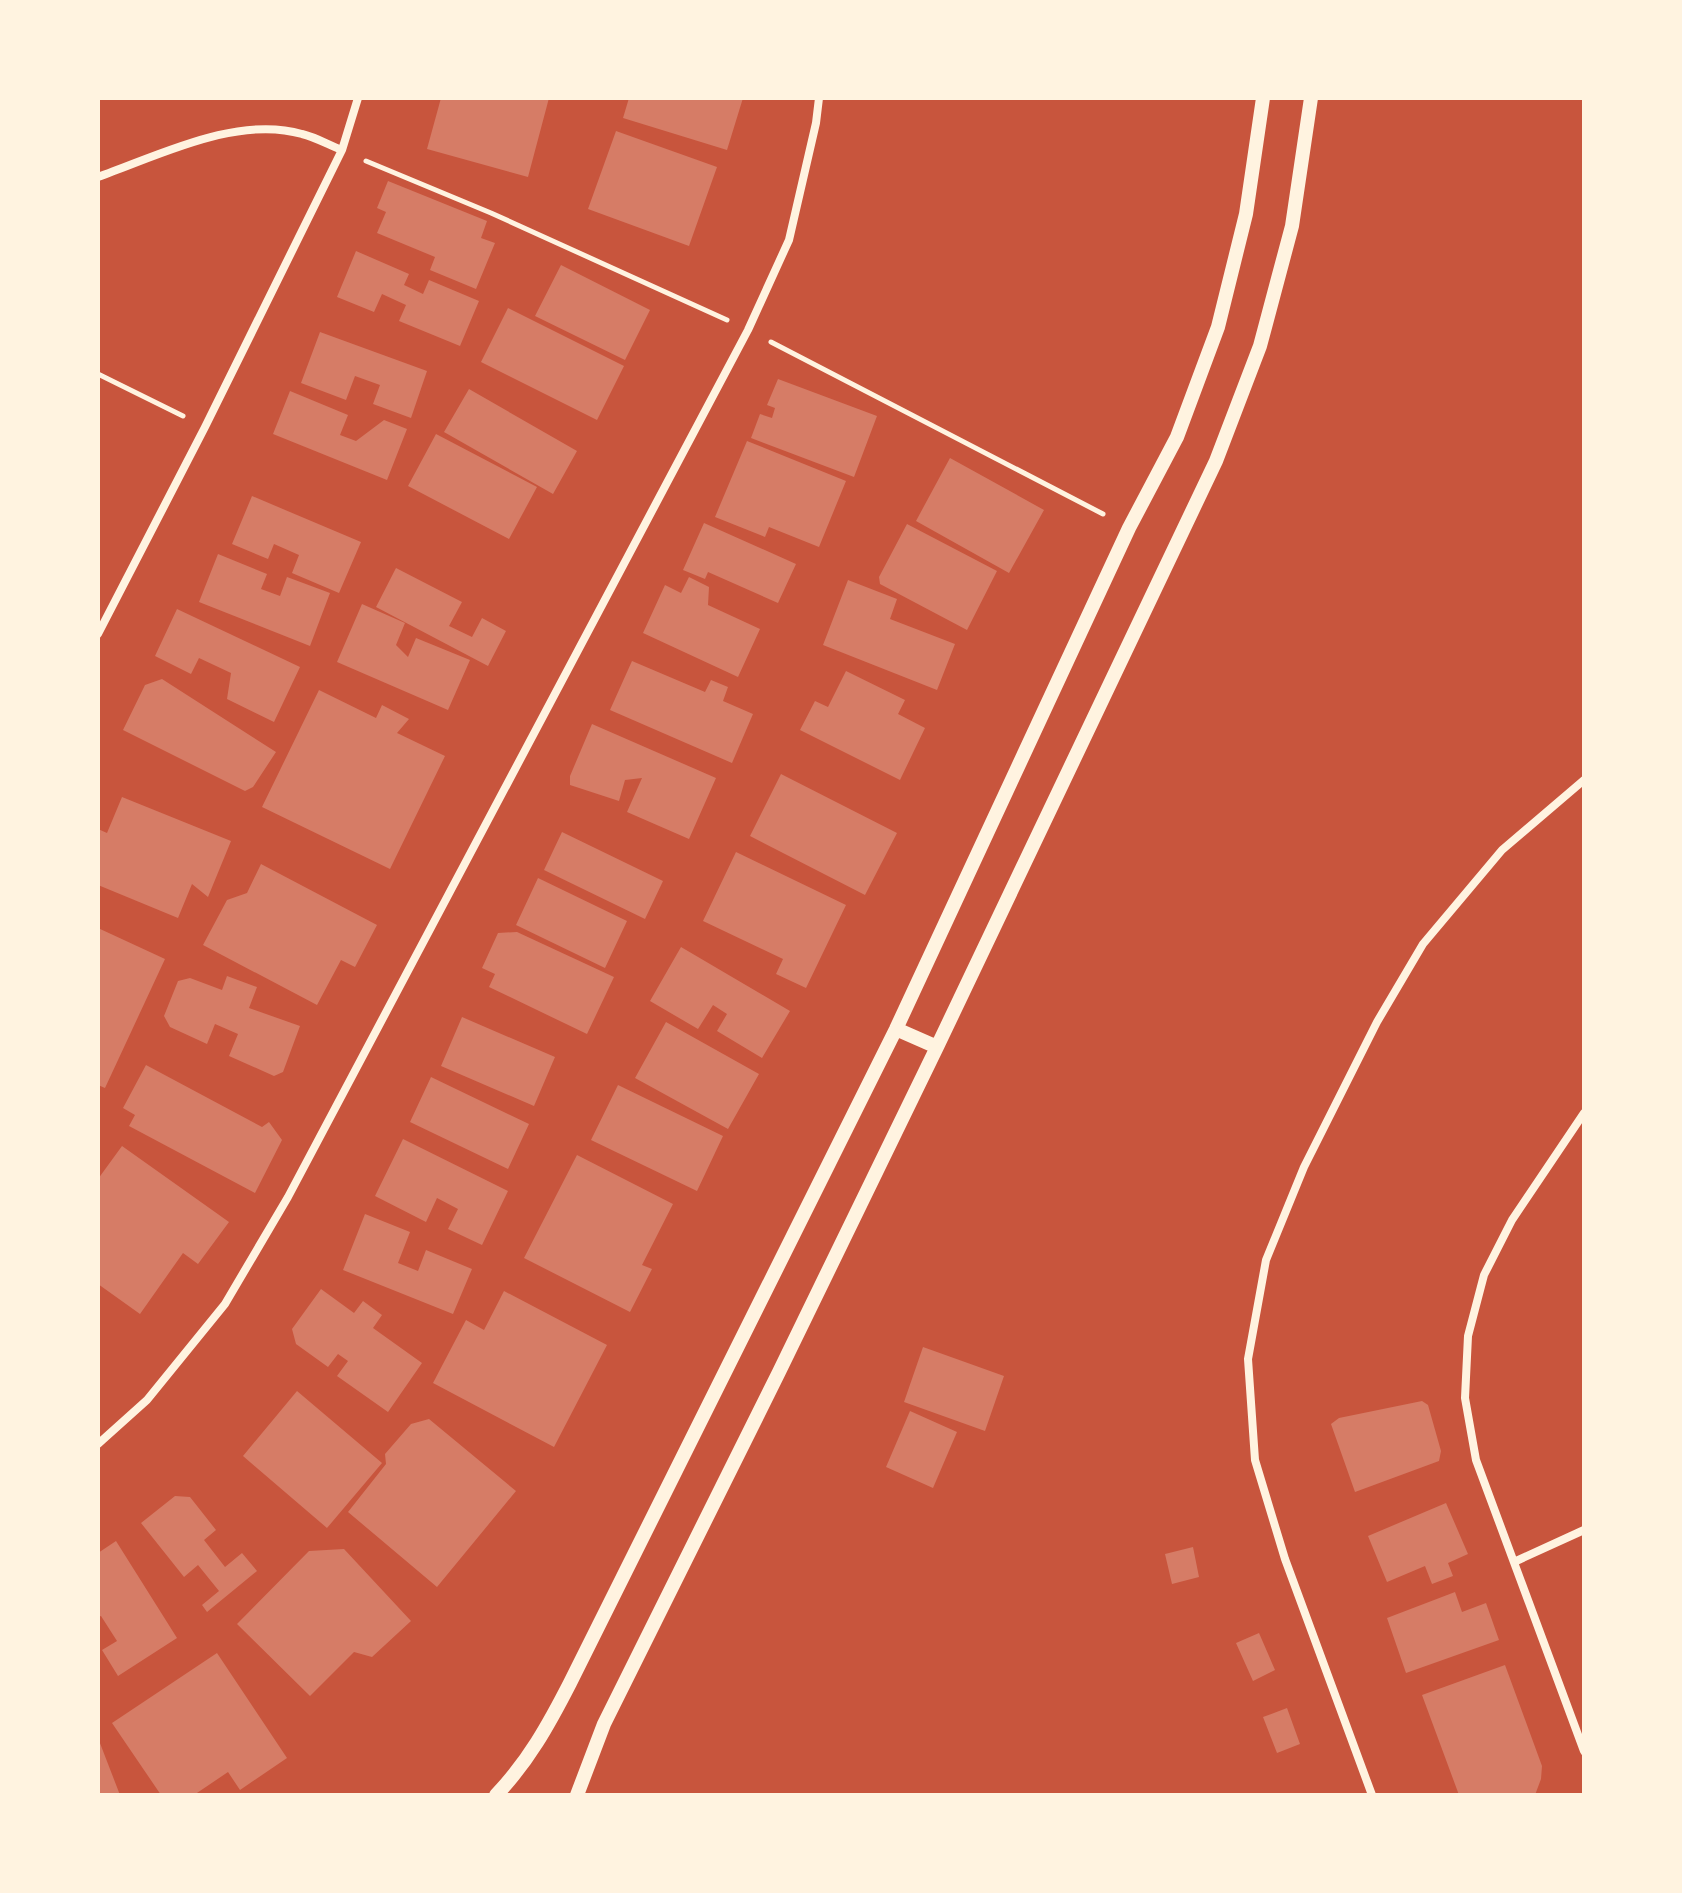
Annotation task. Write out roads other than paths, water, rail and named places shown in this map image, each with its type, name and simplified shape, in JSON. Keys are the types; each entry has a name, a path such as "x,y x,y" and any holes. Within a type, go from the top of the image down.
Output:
{"street":[{"path":"98,634 342,150 358,98"},
{"path":"98,1444 147,1400 225,1304 288,1197 748,330 789,240 819,98"},
{"path":"496,1795 514,1776 544,1732 570,1683 896,1029 1129,528 1177,437 1218,327 1246,214 1263,98"},
{"path":"577,1795 604,1724 937,1047 1216,461 1260,346 1292,226 1311,98"},
{"path":"98,177 212,137 256,129 301,133 342,150"},
{"path":"1372,1795 1285,1559 1255,1460 1248,1359 1266,1260 1304,1167 1377,1022 1423,944 1502,850 1584,781"},
{"path":"896,1029 937,1047"},
{"path":"1584,1113 1512,1220 1484,1275 1468,1336 1465,1398 1476,1460 1584,1751"},
{"path":"1514,1562 1584,1530"}]}
